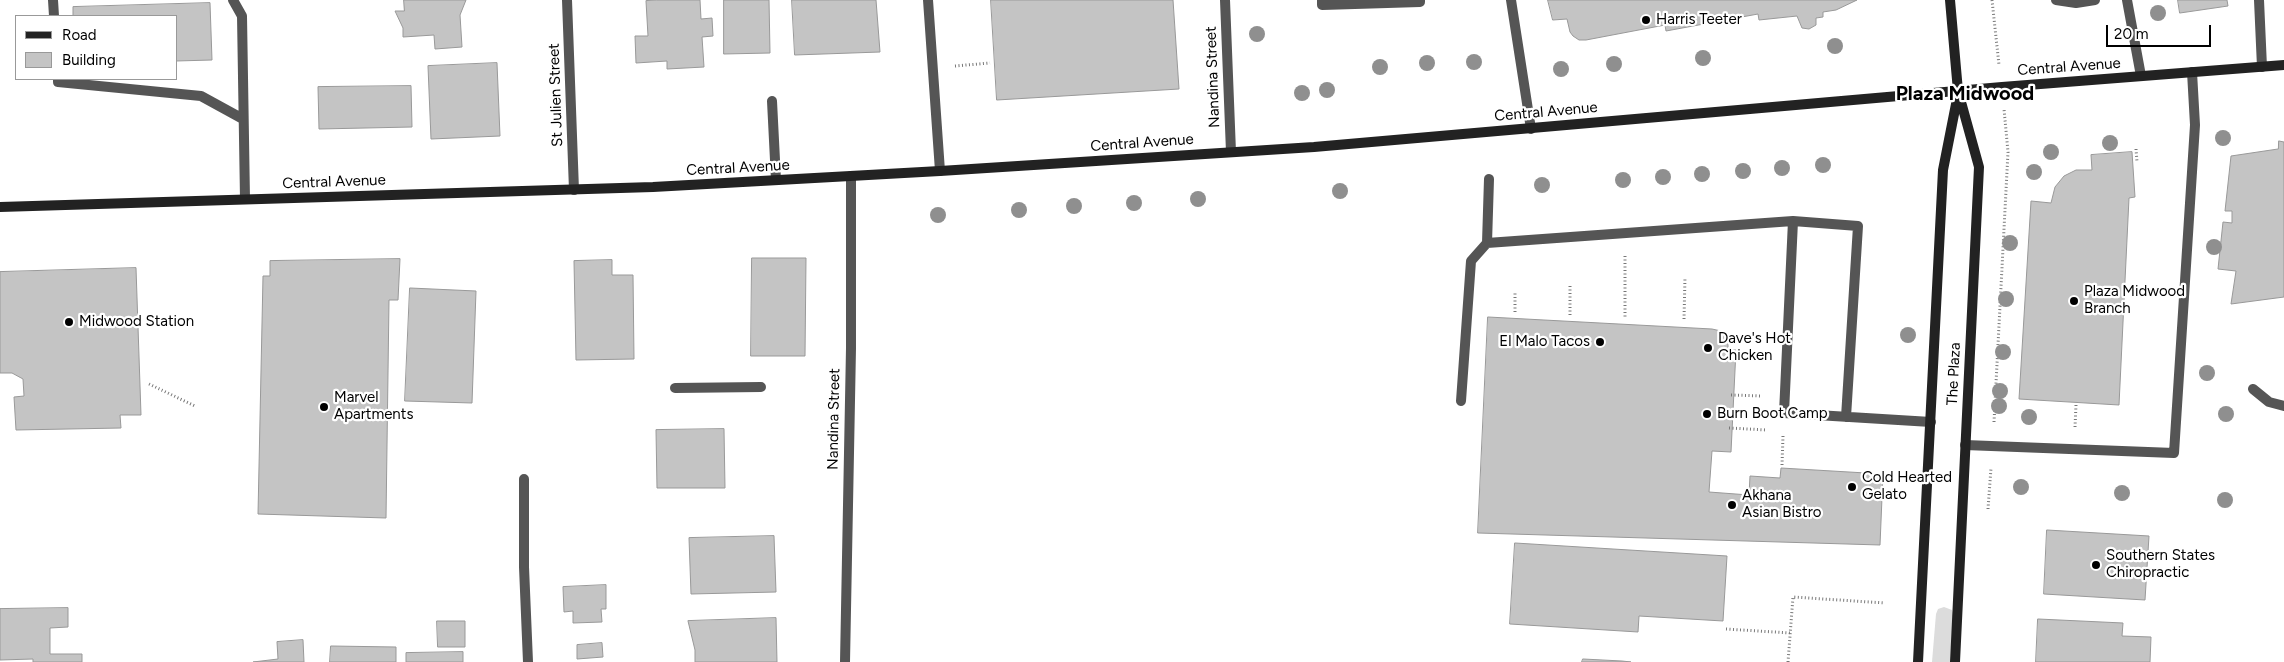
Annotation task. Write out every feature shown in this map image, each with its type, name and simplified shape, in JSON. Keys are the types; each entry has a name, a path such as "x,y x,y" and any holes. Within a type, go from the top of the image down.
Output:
{"main road":[{"name":"The Plaza","path":"1950,0 1958,91 1979,167 1955,662"},
{"name":"Central Avenue","path":"0,207 574,190 940,171 1231,152 1531,129 1958,91 2284,65"},
{"name":"The Plaza","path":"1918,662 1943,170 1958,91"}],"street":[{"path":"52,0 54,15"},
{"path":"233,0 242,16 245,199"},
{"name":"St Julien Street","path":"568,0 574,190"},
{"path":"928,0 940,171"},
{"name":"Nandina Street","path":"1225,0 1231,152"},
{"path":"1322,0 1322,5 1420,2 1420,0"},
{"path":"1511,0 1531,129"},
{"path":"2056,0 2076,3 2095,0"},
{"path":"2127,0 2141,76"},
{"path":"2260,0 2262,67"},
{"path":"1965,445 2174,453 2195,125 2192,72"},
{"path":"58,80 58,82 200,96 243,119"},
{"path":"772,101 776,180"},
{"name":"Nandina Street","path":"845,662 851,348 851,176"},
{"path":"1487,244 1489,179"},
{"path":"1793,220 1784,413 1931,422"},
{"path":"1461,401 1470,261 1487,244 1793,220 1858,226 1846,417"},
{"path":"675,388 761,388"},
{"path":"2253,389 2269,402 2284,406"},
{"path":"524,479 524,567 528,662"}],"path":[{"path":"1992,0 1995,20"},
{"path":"932,68 990,63"},
{"path":"2136,149 2137,162"},
{"path":"1988,516 2008,152"},
{"path":"1684,319 1685,277"},
{"path":"1626,318 1627,282"},
{"path":"1570,286 1570,315"},
{"path":"1514,291 1514,312"},
{"path":"149,384 195,406"},
{"path":"1731,395 1785,397"},
{"path":"1782,465 1784,413"},
{"path":"1729,428 1783,431"},
{"path":"1788,662 1793,597 1885,603"},
{"path":"1726,629 1790,633"}],"shaded area":[{"path":"1944,607 1952,610 1953,615 1950,662 1932,662 1936,614 1938,609"}],"building":[{"path":"404,0 466,0 460,15 462,47 435,49 434,35 403,37 403,28 395,11 404,11"},
{"path":"700,0 701,19 712,18 713,36 702,37 704,67 667,69 667,61 636,63 635,36 648,36 646,1"},
{"path":"724,0 769,0 770,53 724,54"},
{"path":"792,0 876,0 880,52 795,55"},
{"path":"991,0 1173,0 1179,89 997,100"},
{"name":"Harris Teeter","path":"1548,0 1857,0 1836,10 1823,12 1823,17 1816,18 1816,25 1809,29 1802,28 1797,16 1759,20 1758,14 1666,31 1665,25 1579,40 1570,32 1567,19 1553,20"},
{"path":"2178,0 2227,0 2228,6 2180,13"},
{"path":"210,3 212,60 178,61 178,15 73,15 73,7"},
{"path":"497,63 500,136 431,139 428,66"},
{"path":"411,86 412,127 319,129 318,87"},
{"path":"2279,141 2284,142 2284,297 2231,304 2236,271 2218,269 2223,222 2232,223 2232,211 2225,211 2231,156 2278,149"},
{"name":"Plaza Midwood Branch","path":"2132,152 2135,197 2129,198 2119,405 2019,399 2031,201 2051,203 2055,187 2064,176 2076,170 2092,170 2091,155"},
{"path":"752,258 806,258 805,356 751,356"},
{"name":"Marvel Apartments","path":"400,259 398,300 389,300 386,518 258,514 263,276 270,276 270,261"},
{"path":"612,260 612,275 633,275 634,359 576,360 574,261"},
{"name":"Midwood Station","path":"136,268 141,415 120,415 121,428 16,430 14,397 24,396 23,379 12,373 0,373 0,272"},
{"path":"410,288 476,291 472,403 405,401"},
{"path":"1488,317 1721,331 1728,342 1728,350 1736,350 1731,452 1712,451 1709,492 1749,495 1750,476 1780,478 1781,468 1883,474 1880,545 1478,533"},
{"path":"724,429 725,488 657,488 656,430"},
{"name":"Southern States Chiropractic","path":"2047,530 2149,536 2145,600 2044,594"},
{"path":"774,536 776,592 691,594 689,538"},
{"path":"1515,543 1727,556 1723,621 1639,616 1638,632 1510,624"},
{"path":"606,585 606,609 601,609 602,622 573,623 573,611 564,612 563,587"},
{"path":"68,608 68,627 50,628 50,654 82,654 82,662 33,662 33,659 0,660 0,609"},
{"path":"776,618 777,662 695,662 695,650 688,621"},
{"path":"2038,619 2123,623 2122,636 2151,637 2150,662 2036,662"},
{"path":"437,621 465,621 465,647 438,647"},
{"path":"303,640 304,662 253,662 278,659 277,642"},
{"path":"602,643 603,657 577,659 577,645"},
{"path":"331,646 396,647 396,662 330,662"},
{"path":"463,652 463,662 406,662 406,653"},
{"path":"1583,659 1622,661 1631,662 1582,662"}],"place":[{"name":"Harris Teeter","path":"1646,20"},
{"name":"Plaza Midwood Branch","path":"2074,301"},
{"name":"Midwood Station","path":"69,322"},
{"name":"El Malo Tacos","path":"1600,342"},
{"name":"Dave's Hot Chicken","path":"1708,348"},
{"name":"Marvel Apartments","path":"324,407"},
{"name":"Burn Boot Camp","path":"1707,414"},
{"name":"Cold Hearted Gelato","path":"1852,487"},
{"name":"Akhana Asian Bistro","path":"1732,505"},
{"name":"Southern States Chiropractic","path":"2096,565"}],"district":[{"name":"Plaza Midwood","path":"1965,94"}]}
